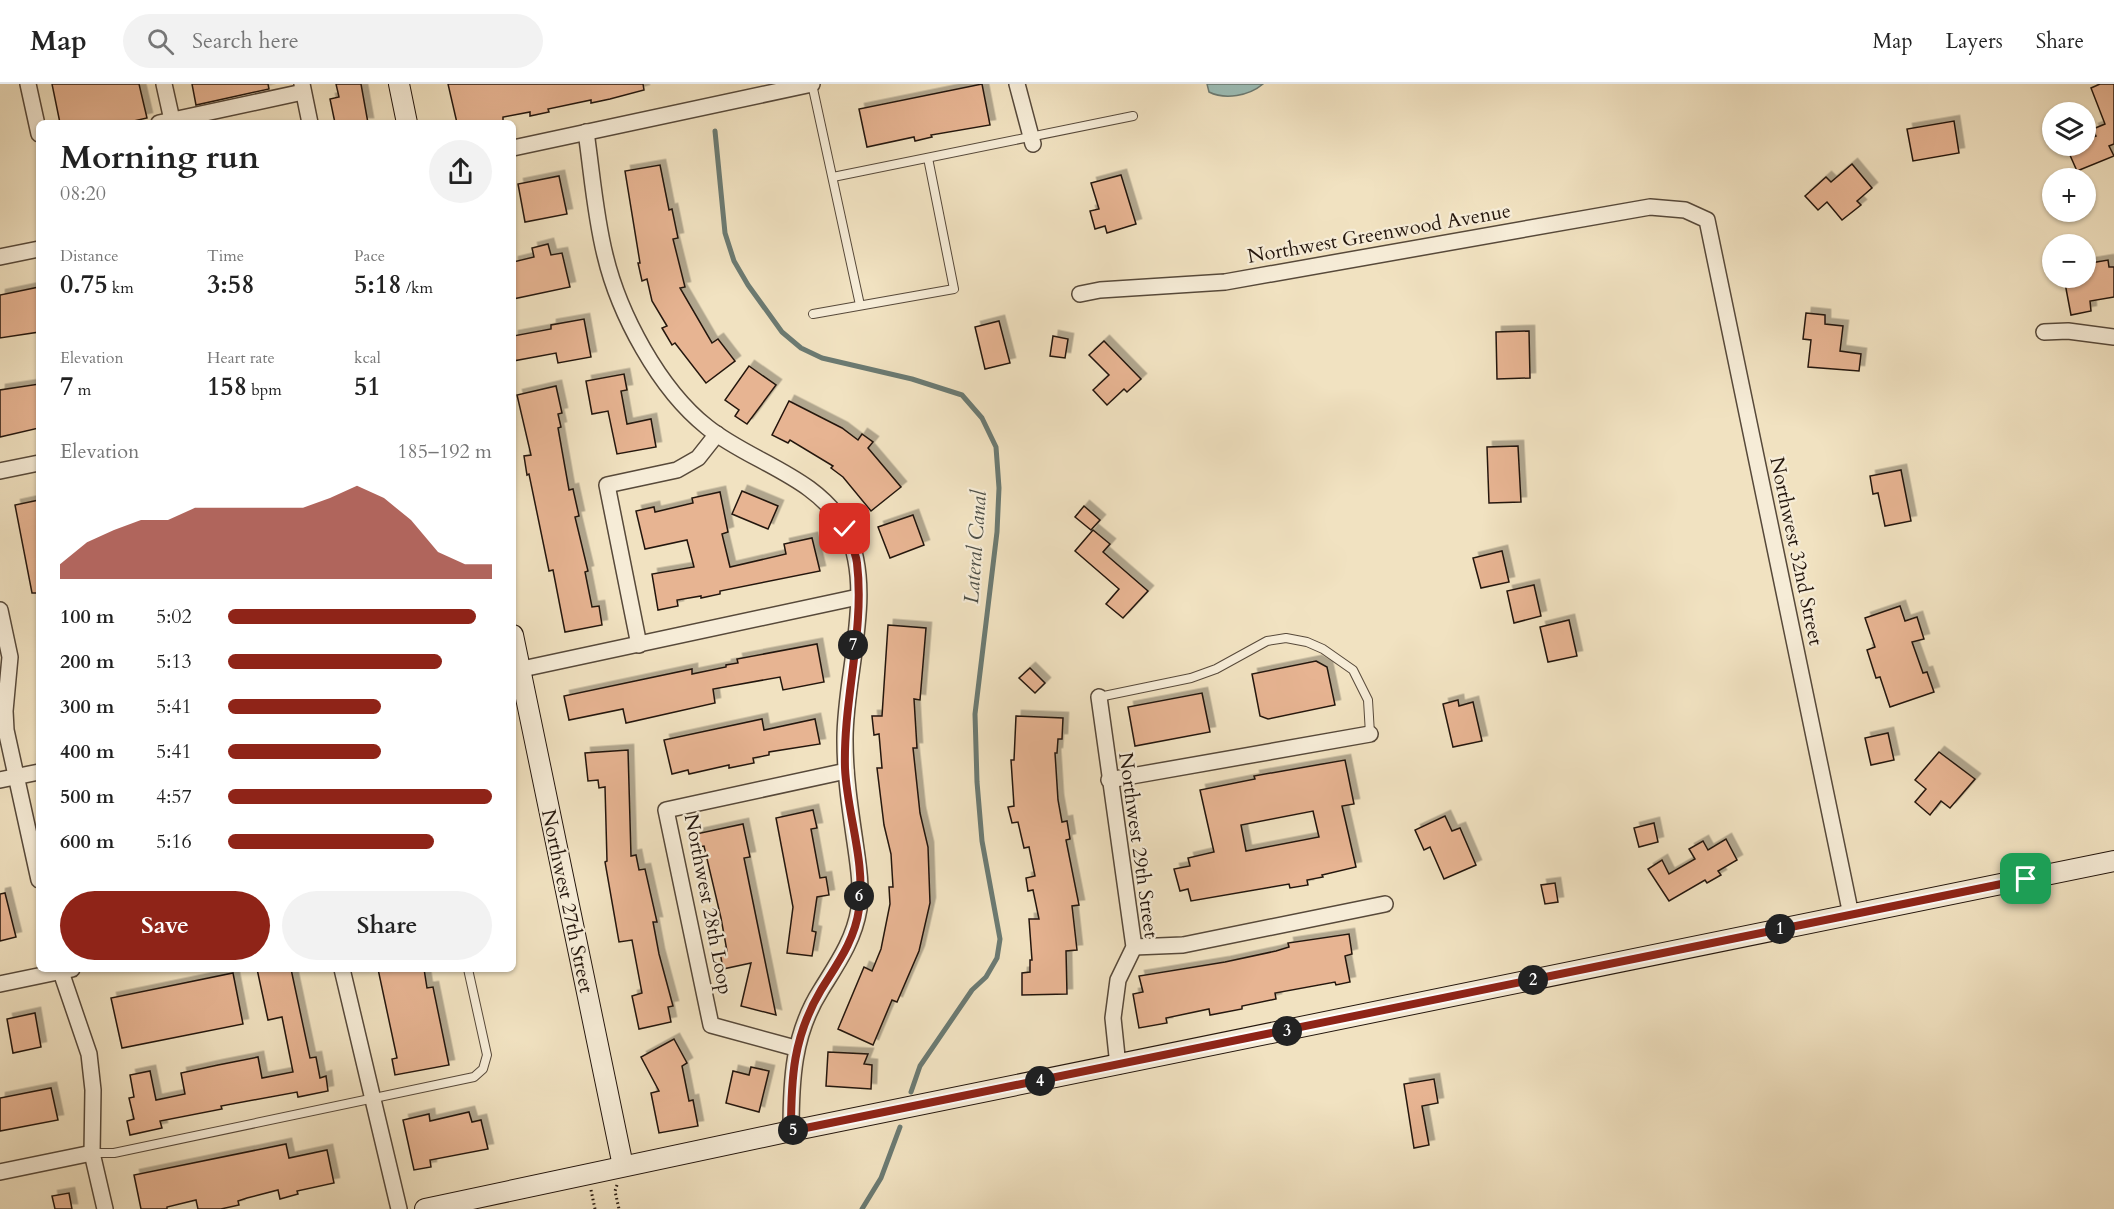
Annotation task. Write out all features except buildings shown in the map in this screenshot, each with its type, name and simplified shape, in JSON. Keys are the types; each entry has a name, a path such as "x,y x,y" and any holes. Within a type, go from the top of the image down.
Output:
{"street":[{"path":"28,84 36,120"},
{"path":"164,84 166,120"},
{"path":"399,84 406,120"},
{"path":"516,147 812,84"},
{"path":"1017,84 1031,140"},
{"path":"174,120 302,88 309,120"},
{"path":"586,132 605,256 623,305 644,351 678,398 717,434 795,480 825,502 845,529 857,561 858,597 844,737 859,874 859,909 849,944 836,971 821,991 795,1048 791,1131"},
{"name":"Northwest Greenwood Avenue","path":"1080,294 1100,290 1225,282 1650,207 1685,210"},
{"name":"Northwest 32nd Street","path":"1685,210 1707,220 1851,915"},
{"path":"0,257 36,250"},
{"path":"2044,332 2068,331 2114,336"},
{"path":"639,645 607,485 677,470 698,458 717,434"},
{"path":"0,471 36,464"},
{"path":"517,670 858,597"},
{"path":"0,610 10,657 5,711 7,778 36,870"},
{"name":"Northwest 27th Street","path":"517,670 623,1166"},
{"name":"Northwest 29th Street","path":"1099,697 1109,780 1130,903 1134,947 1118,980 1116,990 1113,1018 1118,1066"},
{"path":"1109,780 1370,734"},
{"name":"Northwest 28th Loop","path":"795,1048 711,1025 666,810 846,771"},
{"path":"7,778 36,773"},
{"path":"425,1209 791,1131 2114,861"},
{"path":"1134,947 1183,945 1385,904"},
{"path":"0,984 55,972"},
{"path":"65,972 89,1054 93,1090 92,1153 105,1209"},
{"path":"343,972 399,1209"},
{"path":"0,1173 92,1153"}],"lane":[{"path":"812,84 860,305"},
{"path":"833,177 1031,140 1133,116"},
{"path":"813,314 954,289 928,158"},
{"path":"1099,697 1191,678 1216,669 1267,641 1286,638 1307,642 1323,649 1353,670 1368,700 1370,734"},
{"path":"92,1153 114,1152 373,1100 474,1077 483,1070 487,1055 469,972"}],"water":[{"path":"1207,84 1263,84 1244,94 1222,96 1209,92"}],"waterway":[{"name":"Lateral Canal","path":"715,131 725,233 734,261 748,285 782,332 801,348 822,358 912,379 962,395 982,418 996,447 999,488 997,532 975,714 982,841 1000,939 997,958 986,977 972,990 920,1066 911,1092"},
{"name":"Lateral Canal","path":"862,1209 881,1178 900,1127"}],"route":[{"path":"845,529 857,561 858,597 844,737 859,874 859,909 849,944 836,971 821,991 795,1048 791,1131 2026,879"}]}
